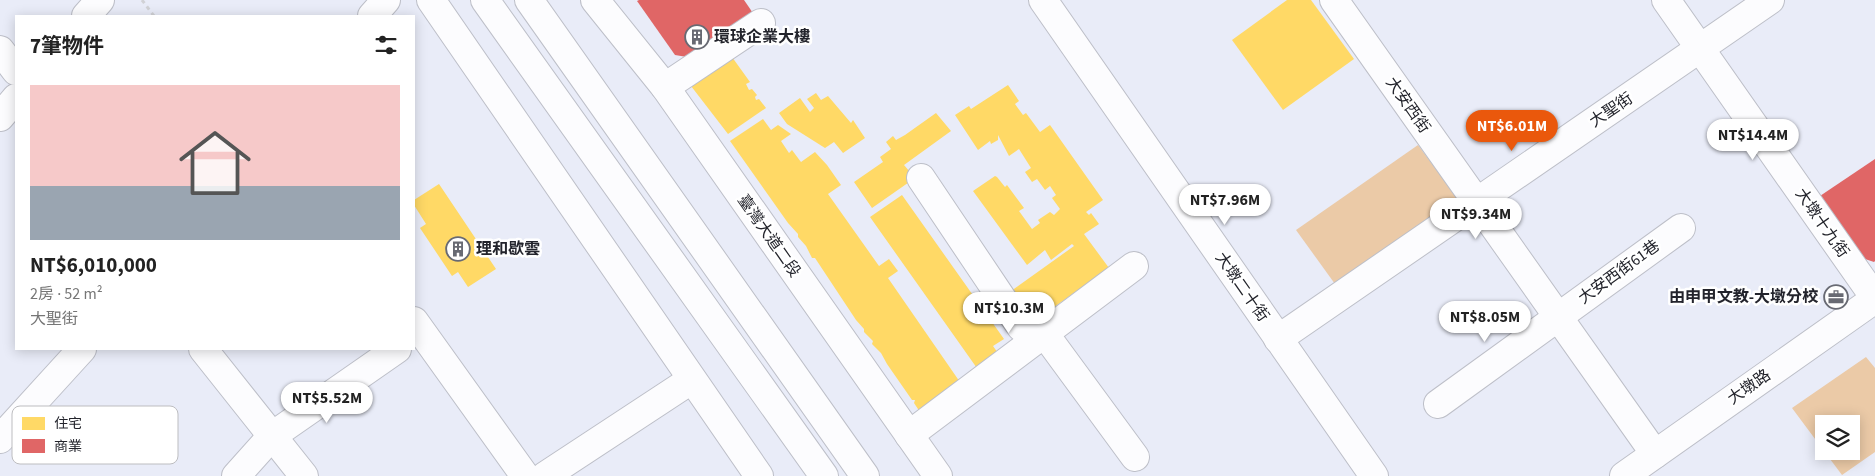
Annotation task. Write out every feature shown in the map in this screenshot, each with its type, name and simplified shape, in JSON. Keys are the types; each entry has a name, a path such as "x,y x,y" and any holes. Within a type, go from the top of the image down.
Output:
{"street":[{"path":"87,15 100,0"},
{"path":"373,15 386,0"},
{"path":"431,0 691,380 759,476"},
{"path":"485,0 824,476"},
{"path":"529,0 865,476"},
{"name":"臺灣大道二段","path":"595,0 665,87 938,476"},
{"name":"大墩二十街","path":"1042,0 1374,476"},
{"name":"大安西街","path":"1334,0 1655,454"},
{"name":"大墩十九街","path":"1666,0 1875,298"},
{"name":"大聖街","path":"1278,339 1770,0"},
{"path":"665,87 761,23"},
{"path":"0,50 15,70"},
{"path":"0,117 15,99"},
{"path":"921,178 1021,327 1040,336 1135,457"},
{"name":"大安西街61巷","path":"1438,404 1682,228"},
{"path":"909,435 1134,266"},
{"name":"大墩路","path":"1624,476 1875,298"},
{"path":"416,330 524,476"},
{"path":"30,406 81,350"},
{"path":"204,350 304,476"},
{"path":"236,476 272,436 396,350"},
{"path":"545,476 691,380"},
{"path":"0,439 12,426"}],"path":[{"path":"142,0 153,15"}],"shaded area":[{"path":"1418,145 1458,199 1335,284 1296,230"},
{"path":"1866,357 1875,368 1875,452 1842,475 1831,460 1860,460 1860,415 1815,415 1815,439 1792,408"}],"building: 住宅":[{"path":"1287,0 1311,0 1354,59 1283,110 1232,40"},
{"path":"732,57 750,82 746,84 749,90 752,89 757,95 755,97 756,100 759,99 766,108 728,134 691,86"},
{"path":"1008,85 1019,101 1015,104 1023,115 1026,113 1040,132 1050,125 1103,200 1086,212 1089,215 1091,213 1099,224 1084,234 1109,268 1029,325 1007,294 1074,246 1072,244 1051,260 1045,250 1027,265 973,191 995,176 997,177 1005,187 1007,185 1024,208 1019,211 1032,229 1040,223 1038,220 1050,212 1054,215 1060,209 1052,198 1056,195 1050,186 1045,190 1037,179 1032,182 1025,172 1031,168 1019,149 1009,156 998,135 998,140 991,144 990,141 978,150 955,115 969,106 971,109"},
{"path":"816,93 821,100 828,96 851,123 853,120 865,138 843,153 834,142 825,148 787,124 779,113 800,98 810,112 814,108 807,99"},
{"path":"936,113 951,131 904,165 915,178 872,208 854,182 883,162 880,157 891,149 886,142 893,136 896,140"},
{"path":"763,119 771,130 778,125 791,134 781,141 789,153 792,150 801,162 815,152 827,165 841,185 828,194 879,266 889,259 898,271 888,278 962,385 920,412 914,403 915,400 912,400 881,353 872,344 873,341 864,332 864,329 815,258 812,258 806,246 798,237 798,234 788,223 730,141"},
{"name":"理和歇雲","path":"439,184 496,269 468,287 458,272 452,276 420,228 426,224 415,207 415,199"},
{"path":"902,195 1004,339 993,346 1000,356 979,371 870,217"}],"building: 商業":[{"name":"環球企業大樓","path":"744,0 757,19 699,59 675,55 637,1"},
{"path":"1875,159 1874,262 1856,256 1814,200"}],"place":[{"name":"環球企業大樓","path":"697,37"},
{"name":"理和歇雲","path":"458,249"},
{"name":"由申甲文教-大墩分校","path":"1836,297"}]}
